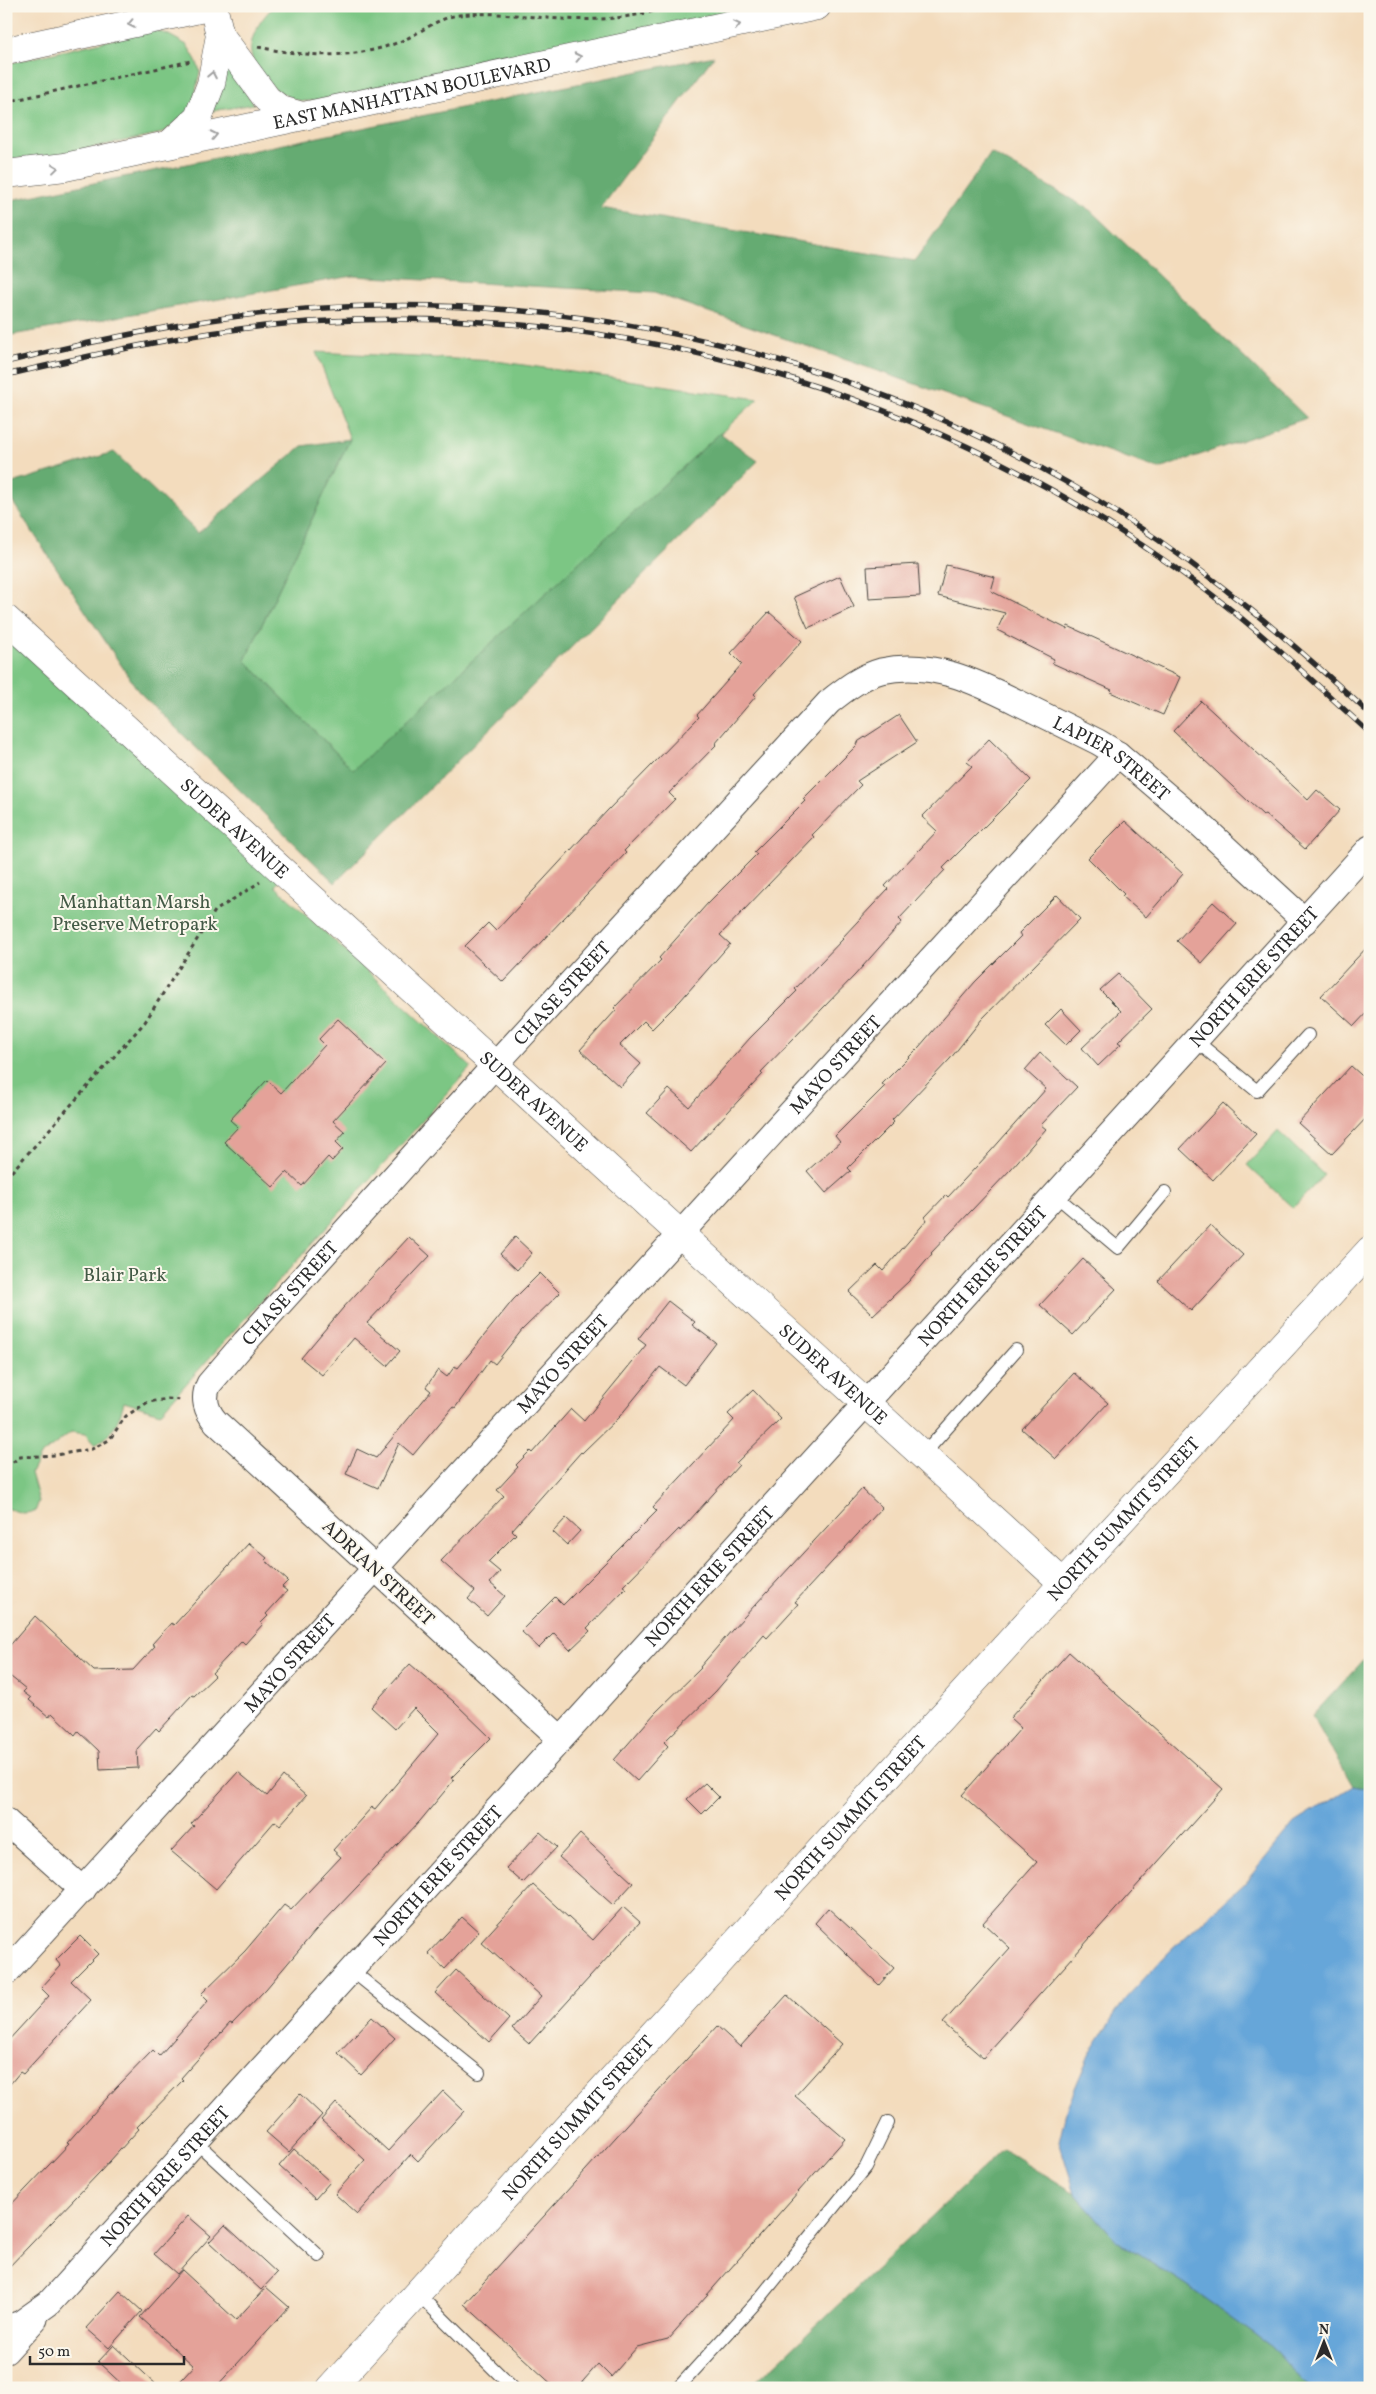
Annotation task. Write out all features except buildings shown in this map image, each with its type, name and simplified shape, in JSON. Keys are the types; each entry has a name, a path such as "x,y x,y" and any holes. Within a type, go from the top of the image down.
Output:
{"street":[{"path":"6,52 213,6 223,47 266,99 281,110 302,116"},
{"name":"EAST MANHATTAN BOULEVARD","path":"6,174 65,167 817,6"},
{"path":"170,144 198,118 223,47"},
{"name":"SUDER AVENUE","path":"6,619 1063,1582"},
{"name":"LAPIER STREET","path":"880,672 928,668 972,680 1098,742 1118,754 1201,825 1305,921"},
{"name":"CHASE STREET","path":"205,1401 205,1392 209,1384 245,1342 829,702 850,686 880,672"},
{"name":"MAYO STREET","path":"6,1973 1118,754"},
{"name":"NORTH ERIE STREET","path":"6,2351 560,1738 1370,848"},
{"name":"NORTH SUMMIT STREET","path":"331,2388 1063,1582 1370,1250"},
{"name":"ADRIAN STREET","path":"205,1401 210,1416 216,1422 560,1738"},
{"path":"6,1821 82,1890"},
{"name":"NORTH ERIE STREET","path":"6,2328 21,2324 50,2303"}],"lane":[{"path":"1196,1040 1257,1092 1308,1035"},
{"path":"1055,1195 1118,1248 1166,1192"},
{"path":"923,1455 1016,1350"},
{"path":"351,1970 479,2073"},
{"path":"678,2388 760,2298 866,2166 888,2122"},
{"path":"196,2142 319,2256"},
{"path":"417,2293 513,2388"}],"path":[{"path":"6,102 223,47 251,46 313,55 347,54 383,48 456,15 483,13 596,19 632,15 670,6"},
{"path":"6,1178 145,1022 215,911 263,880"},
{"path":"6,1466 20,1457 56,1455 92,1449 109,1440 126,1416 148,1402 168,1398 205,1401"}],"green space":[{"path":"275,6 765,6 321,100 302,101 277,90 263,77 253,61 251,47 254,34 265,15"},
{"path":"154,30 169,35 187,45 196,60 200,71 192,109 163,133 56,155 6,160 6,64"},
{"path":"714,56 601,208 915,261 991,153 1090,210 1307,418 1159,469 654,293 353,276 6,336 6,201"},
{"path":"223,59 254,104 213,111"},
{"path":"316,352 496,361 758,399 353,770 245,660 350,439"},
{"path":"720,433 758,461 335,883 139,692 6,492 6,485 114,452 198,533 302,446 350,439 245,660 353,770"},
{"path":"6,620 285,874 275,886 471,1067 160,1413 124,1402 111,1432 95,1445 85,1434 71,1432 40,1456 31,1473 39,1501 35,1512 22,1513 6,1508"},
{"path":"1278,1131 1324,1175 1293,1208 1247,1165"},
{"path":"1370,1653 1370,1789 1353,1786 1312,1716"},
{"path":"1003,2149 1075,2193 1117,2241 1187,2286 1272,2347 1301,2380 1311,2388 750,2388"}],"water":[{"path":"1353,1786 1370,1789 1370,2369 1362,2388 1311,2388 1301,2380 1272,2347 1187,2286 1117,2241 1075,2193 1059,2141 1067,2107 1089,2055 1125,1999 1169,1952 1244,1884 1294,1823"}],"railway":[{"path":"6,362 155,329 230,317 306,309 414,306 521,311 628,325 733,348 837,378 937,417 1034,464 1127,519 1222,587 1253,611 1370,714"},
{"path":"6,375 126,348 207,334 247,328 329,321 448,320 565,330 680,349 792,379 901,418 1007,466 1109,524 1207,591 1290,660 1370,733"}],"park label":[{"name":"Manhattan Marsh Preserve Metropark","path":"135,912"},
{"name":"Blair Park","path":"125,1274"}]}
